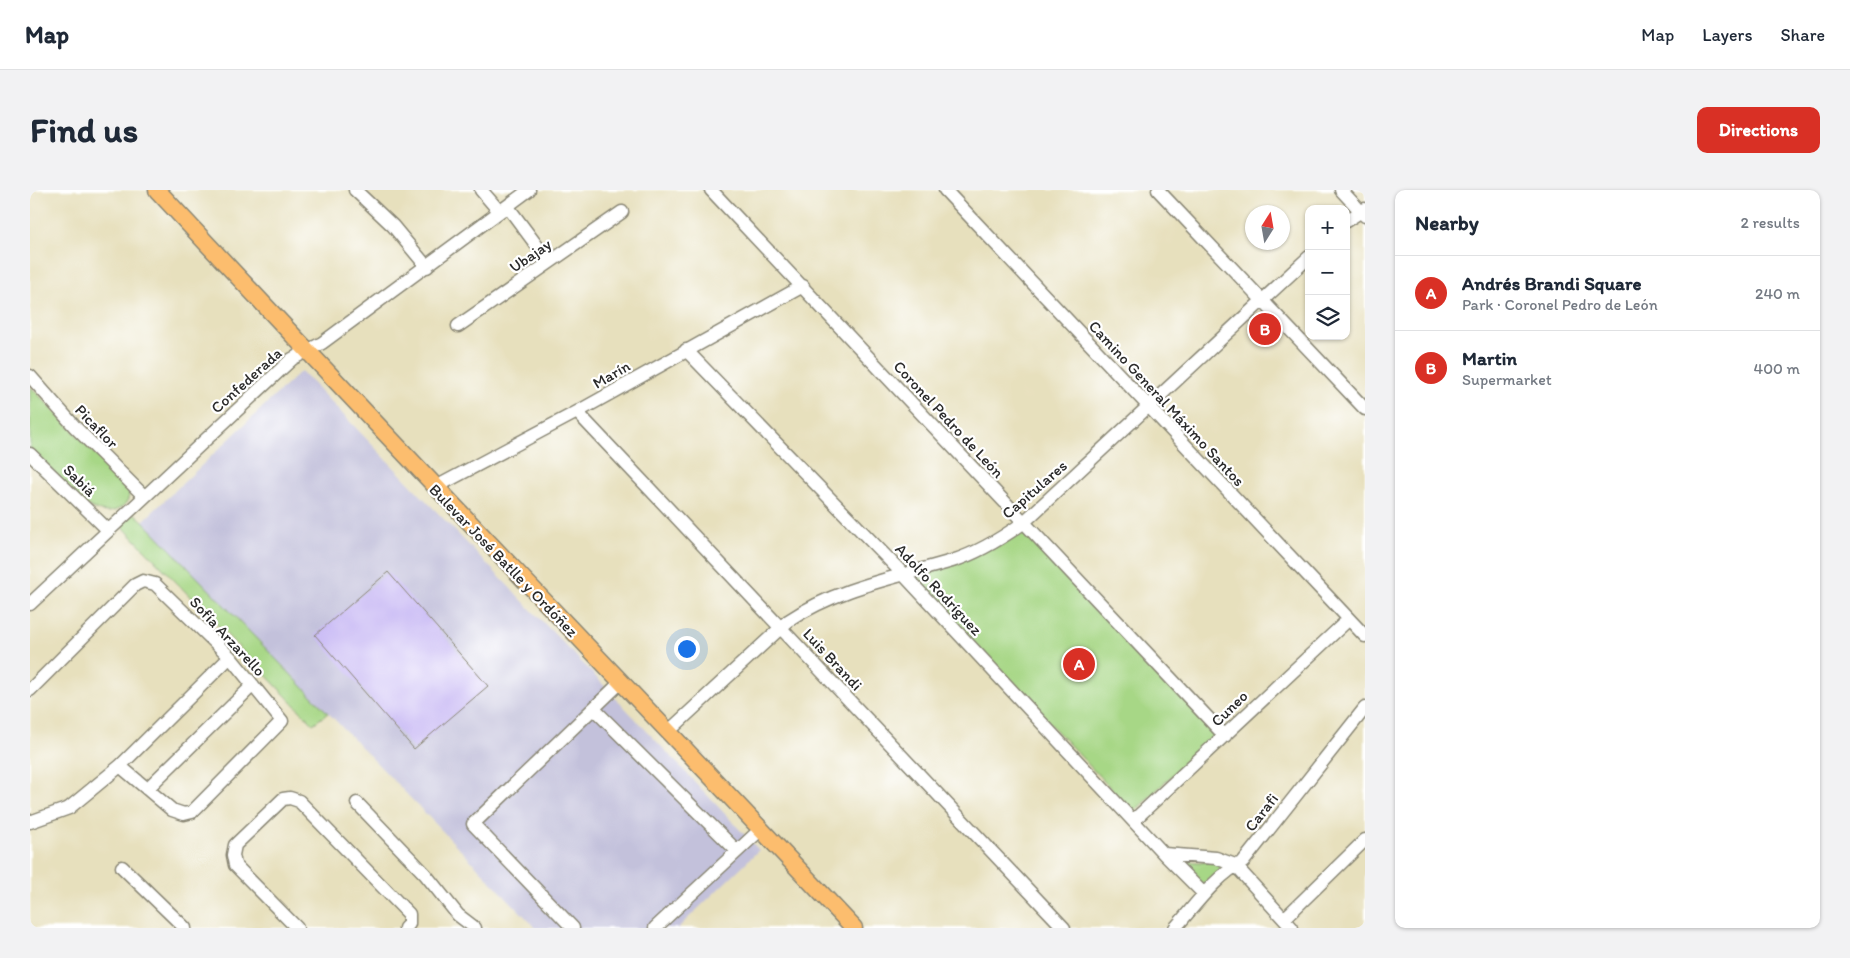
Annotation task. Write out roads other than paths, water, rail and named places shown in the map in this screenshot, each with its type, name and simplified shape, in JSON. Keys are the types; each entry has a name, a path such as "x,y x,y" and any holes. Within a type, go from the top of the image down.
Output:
{"main road":[{"name":"Bulevar José Batlle y Ordóñez","path":"156,190 434,488 669,731 854,928"}],"street":[{"path":"355,190 393,226 427,267"},
{"path":"481,190 504,209 549,262"},
{"name":"Confederada","path":"30,604 292,359 322,343 529,190"},
{"name":"Coronel Pedro de León","path":"711,190 1225,736"},
{"name":"Camino General Máximo Santos","path":"945,190 1365,636"},
{"path":"1158,190 1365,409"},
{"path":"1341,190 1364,212 1350,218"},
{"name":"Ubajay","path":"458,326 622,212"},
{"name":"Capitulares","path":"669,731 781,627 806,609 847,590 964,557 1004,536 1023,523 1305,261"},
{"name":"Marín","path":"434,488 577,412 803,286"},
{"name":"Adolfo Rodríguez","path":"686,350 903,574 1164,854 1204,894"},
{"name":"Picaflor","path":"30,376 75,427 144,496"},
{"name":"Luis Brandi","path":"577,412 1064,928"},
{"name":"Sabiá","path":"30,454 108,530"},
{"name":"Sofía Arzarello","path":"30,690 135,585 143,581 155,584 230,657 282,721 192,812 184,814 172,810 148,789"},
{"name":"Cuneo","path":"1133,821 1349,619"},
{"path":"30,822 69,808 120,766 230,657"},
{"path":"573,928 474,824 621,682"},
{"path":"120,766 148,789 253,685"},
{"path":"594,708 737,851"},
{"name":"Carafi","path":"1174,928 1204,894 1235,865 1242,862 1365,708"},
{"path":"297,928 235,866 233,855 235,845 283,799 290,798 299,801 409,914 409,924 405,928"},
{"path":"357,803 468,926"},
{"path":"655,928 761,829"},
{"path":"1164,854 1216,858 1235,865 1288,924 1365,840"},
{"path":"122,867 184,928"}],"place":[{"name":"Martin","path":"1265,329"},
{"name":"Andrés Brandi Square","path":"1079,664"}]}
